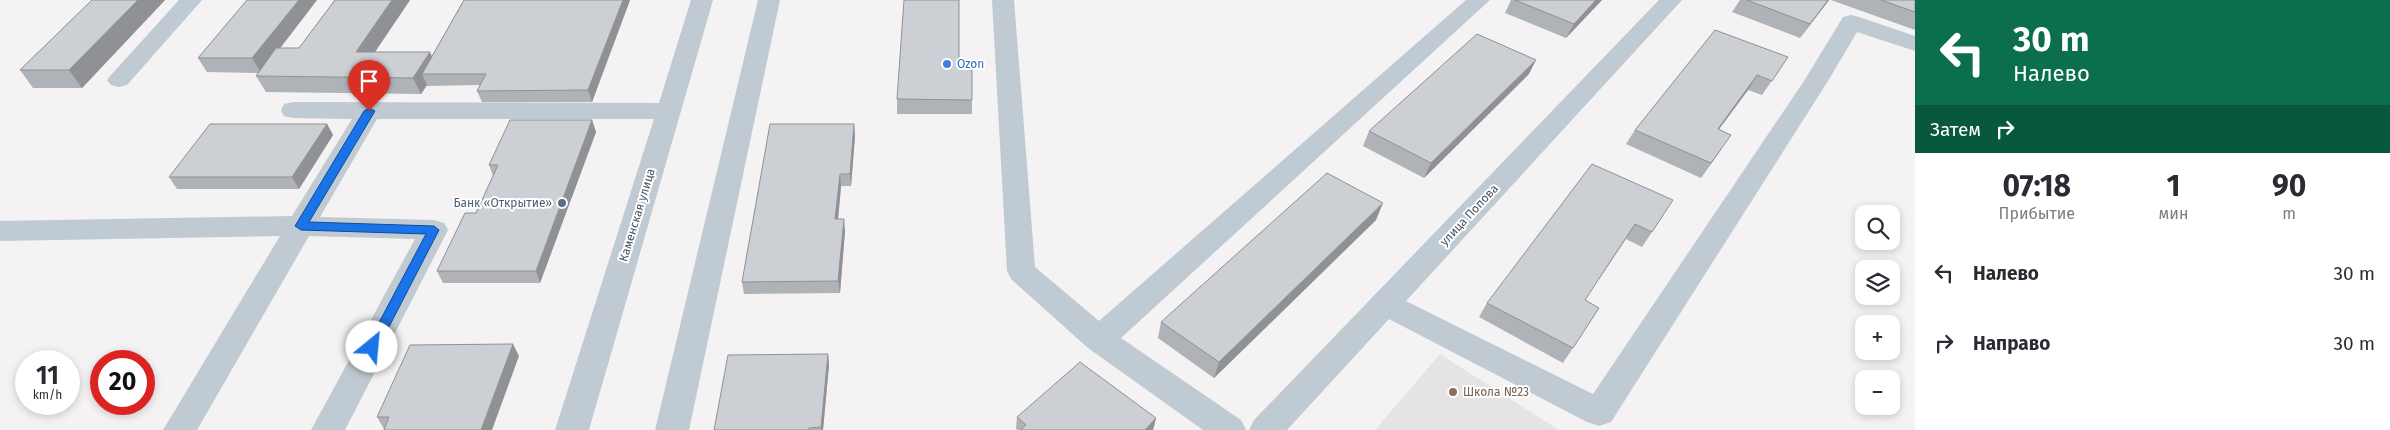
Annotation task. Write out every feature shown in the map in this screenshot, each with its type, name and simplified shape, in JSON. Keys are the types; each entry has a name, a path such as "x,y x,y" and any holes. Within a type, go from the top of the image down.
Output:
{"street":[{"path":"119,80 191,0"},
{"name":"Каменская улица","path":"572,430 702,0"},
{"path":"672,430 769,0"},
{"path":"1003,0 1021,271 1098,339 1228,430"},
{"path":"1098,339 1479,0"},
{"name":"улица Попова","path":"1266,430 1671,0"},
{"path":"1386,304 1599,412 1816,81 1851,22 1915,44"},
{"path":"293,110 669,111"},
{"path":"180,430 369,111"},
{"path":"0,231 301,226 434,230 328,430"}],"shaded area":[{"name":"Школа №23","path":"1440,354 1559,430 1375,430"}],"building":[{"path":"92,0 138,0 69,70 20,70"},
{"path":"247,0 299,0 252,58 198,58"},
{"path":"335,0 392,0 356,52 430,52 413,78 256,76 276,48 299,48"},
{"path":"464,0 623,0 588,90 477,91 486,74 422,74"},
{"path":"904,0 959,0 959,62 972,62 972,100 897,99"},
{"path":"1515,0 1596,0 1574,24"},
{"path":"1747,0 1828,0 1810,24"},
{"path":"1881,0 1915,0 1915,12"},
{"path":"1715,30 1788,57 1772,81 1757,75 1718,129 1731,135 1711,163 1635,130"},
{"path":"1477,34 1536,60 1431,163 1369,131"},
{"path":"510,120 592,120 536,271 437,271 465,213 476,213 498,165 489,165"},
{"path":"210,124 327,124 292,177 169,177"},
{"path":"770,124 854,124 850,174 840,174 835,219 844,219 838,281 742,282"},
{"path":"1592,164 1673,200 1652,232 1635,224 1585,300 1599,308 1573,348 1487,303"},
{"path":"1327,173 1383,203 1219,362 1161,322"},
{"path":"513,344 481,430 384,430 389,417 377,417 410,345"},
{"path":"828,354 821,427 809,428 809,430 714,430 728,355"},
{"path":"1080,362 1156,418 1145,430 1020,430 1026,425 1017,417"}],"place":[{"name":"Ozon","path":"947,64"},
{"name":"Банк «Открытие»","path":"562,203"},
{"name":"Школа №23","path":"1453,392"}],"route":[{"path":"369,111 301,226 434,230 372,347"}]}
